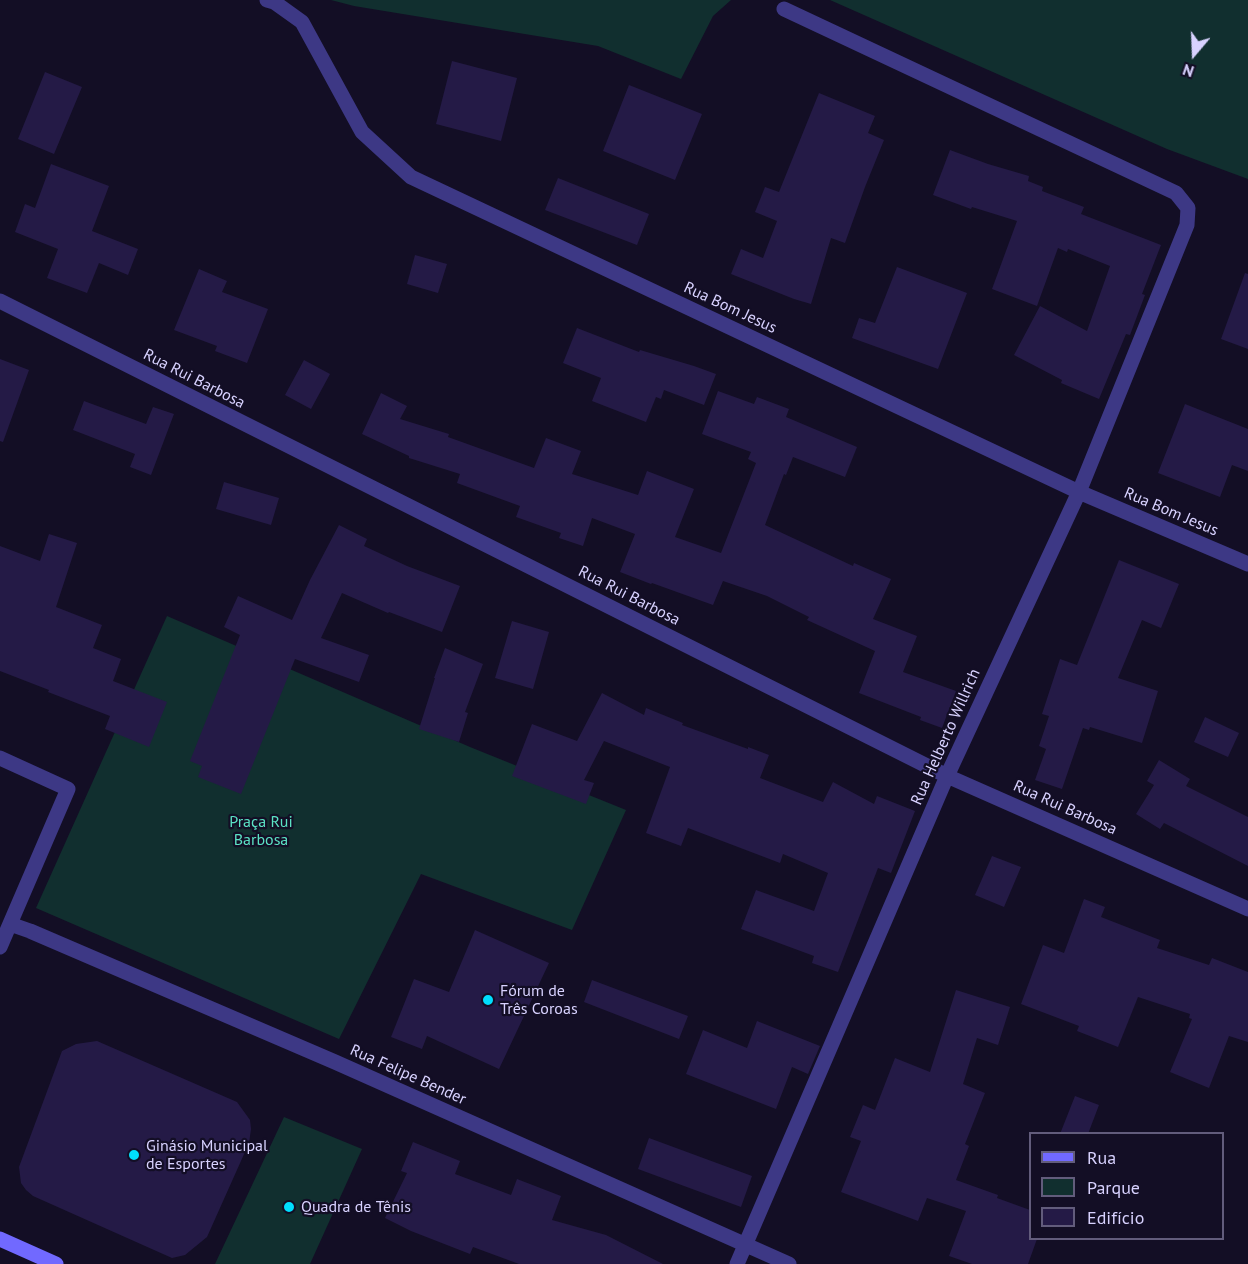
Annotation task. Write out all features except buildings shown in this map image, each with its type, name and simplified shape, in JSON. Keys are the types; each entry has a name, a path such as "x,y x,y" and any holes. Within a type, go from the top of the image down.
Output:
{"street":[{"name":"Rua Bom Jesus","path":"267,0 274,2 302,22 362,132 411,177 1079,492 1248,564"},
{"name":"Rua Helberto Willrich","path":"737,1264 947,776 1079,492 1187,225 1188,207 1176,193 784,9"},
{"name":"Rua Rui Barbosa","path":"0,301 947,776 1248,909"},
{"path":"0,758 68,789 0,947"},
{"name":"Rua Felipe Bender","path":"10,924 335,1062 789,1264"},
{"path":"0,1239 56,1264"}],"green space":[{"path":"331,0 731,0 713,16 681,79 598,46 354,6"},
{"path":"830,0 1248,0 1248,179 1167,149"},
{"name":"Praça Rui Barbosa","path":"167,616 470,747 626,810 572,930 421,874 339,1039 36,908"},
{"name":"Quadra de Tênis","path":"284,1117 362,1149 310,1264 215,1264"}],"place":[{"name":"Fórum de Três Coroas","path":"488,1000"},
{"name":"Ginásio Municipal de Esportes","path":"134,1155"},
{"name":"Quadra de Tênis","path":"289,1207"}]}
